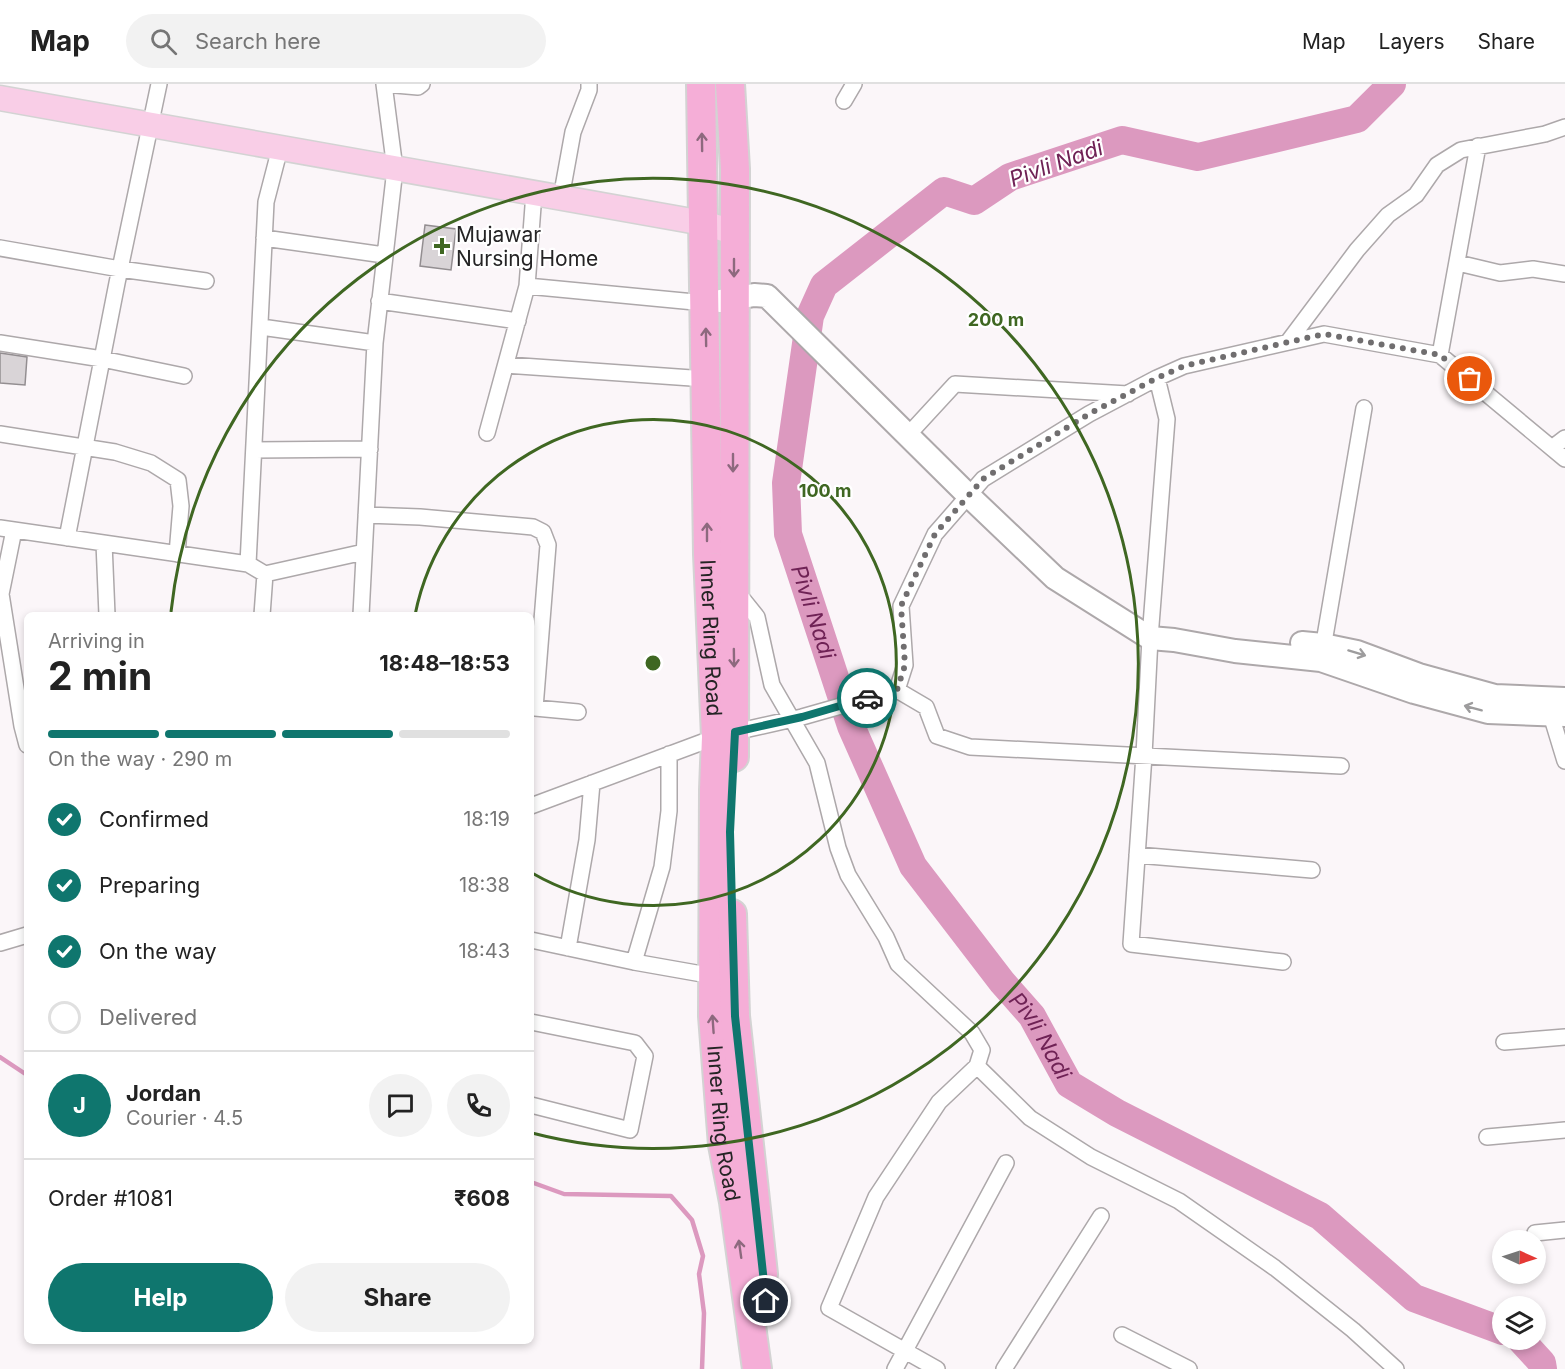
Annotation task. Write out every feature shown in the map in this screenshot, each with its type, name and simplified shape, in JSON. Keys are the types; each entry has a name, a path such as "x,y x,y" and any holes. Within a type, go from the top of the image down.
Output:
{"highway":[{"name":"Inner Ring Road","path":"701,84 708,554 725,735"},
{"name":"Inner Ring Road","path":"730,84 735,169 733,587 725,735 714,789 723,977 737,1039 774,1369"},
{"name":"Inner Ring Road","path":"723,977 713,1016 723,1145 734,1202 757,1369"}],"main road":[{"path":"0,98 704,223 734,232"}],"street":[{"path":"67,538 159,84"},
{"path":"361,612 375,343 395,169 384,84 418,87 422,84"},
{"path":"561,198 573,132 589,90 589,84"},
{"path":"844,100 854,84"},
{"path":"1288,342 1357,250 1388,215 1416,195 1437,165 1461,150 1545,134 1565,127"},
{"path":"1440,355 1478,146"},
{"path":"248,564 266,202 280,148"},
{"path":"488,433 527,286 534,193"},
{"path":"264,238 384,255"},
{"path":"0,248 206,281"},
{"path":"1458,263 1500,273 1533,269 1565,274"},
{"path":"527,286 705,303 754,295 767,296 1055,578 1150,638 1174,640 1248,637 1322,652 1414,692 1488,712 1560,710 1565,761"},
{"path":"379,301 518,321"},
{"path":"261,327 375,343"},
{"path":"897,690 905,665 901,606 935,534 983,479 1089,414 1184,366 1324,334 1440,355 1565,459"},
{"path":"0,342 102,359 183,376"},
{"path":"506,365 706,379"},
{"path":"1157,378 1167,419 1150,638 1131,944 1283,962"},
{"path":"908,435 955,384 1128,394"},
{"path":"1322,652 1364,408"},
{"path":"0,434 115,452 151,463 178,480 181,506 177,554"},
{"path":"1552,448 1565,438"},
{"path":"254,450 370,449"},
{"path":"366,515 420,517 533,527 543,532 548,545 534,696"},
{"path":"24,728 1,594 7,529 248,564 265,574 364,552"},
{"path":"104,543 107,612"},
{"path":"262,612 265,574"},
{"path":"733,587 757,617 772,685 796,718 817,763 838,848 848,874 886,937 898,964 972,1033 982,1050 977,1066 939,1102 876,1197 829,1308 937,1369"},
{"path":"534,805 725,735 897,690 926,707 937,736 969,747 1341,766"},
{"path":"534,707 578,712"},
{"path":"634,963 662,867 669,811 669,754"},
{"path":"568,948 587,840 592,783"},
{"path":"1137,855 1312,870"},
{"path":"0,943 24,936"},
{"path":"534,941 634,963 723,977"},
{"path":"534,1023 636,1042 645,1056 630,1130 534,1106"},
{"path":"1504,1042 1565,1037"},
{"path":"977,1066 1030,1118 1091,1158 1179,1202 1275,1268 1353,1330 1396,1369"},
{"path":"1487,1137 1565,1130"},
{"path":"895,1369 1005,1163"},
{"path":"1004,1369 1101,1216"},
{"path":"1546,1232 1565,1230"},
{"path":"1122,1335 1189,1369"}],"building":[{"path":"425,225 456,229 451,270 420,266"},
{"path":"0,353 27,357 25,385 0,383"}],"waterway":[{"name":"Pivli Nadi","path":"1392,84 1357,119 1198,157 1122,140 1010,177 974,201 944,191 824,285 810,316 786,483 788,534 851,726 913,866 1002,982 1032,1016 1069,1084 1117,1113 1320,1216 1414,1298 1492,1327"},
{"path":"0,1057 24,1073"},
{"path":"534,1183 564,1194 671,1196 692,1220 703,1256 699,1274 704,1313 702,1369"},
{"name":"Pivli Nadi","path":"1530,1350 1542,1363 1543,1369"}],"way so far":[{"path":"867,698 897,690 905,665 901,606 935,534 983,479 1089,414 1157,378 1184,366 1324,334 1440,355 1470,379"}],"place":[{"name":"Mujawar Nursing Home","path":"442,246"}],"route":[{"path":"766,1301 735,1016 730,832 735,732 802,717 867,698"}]}
